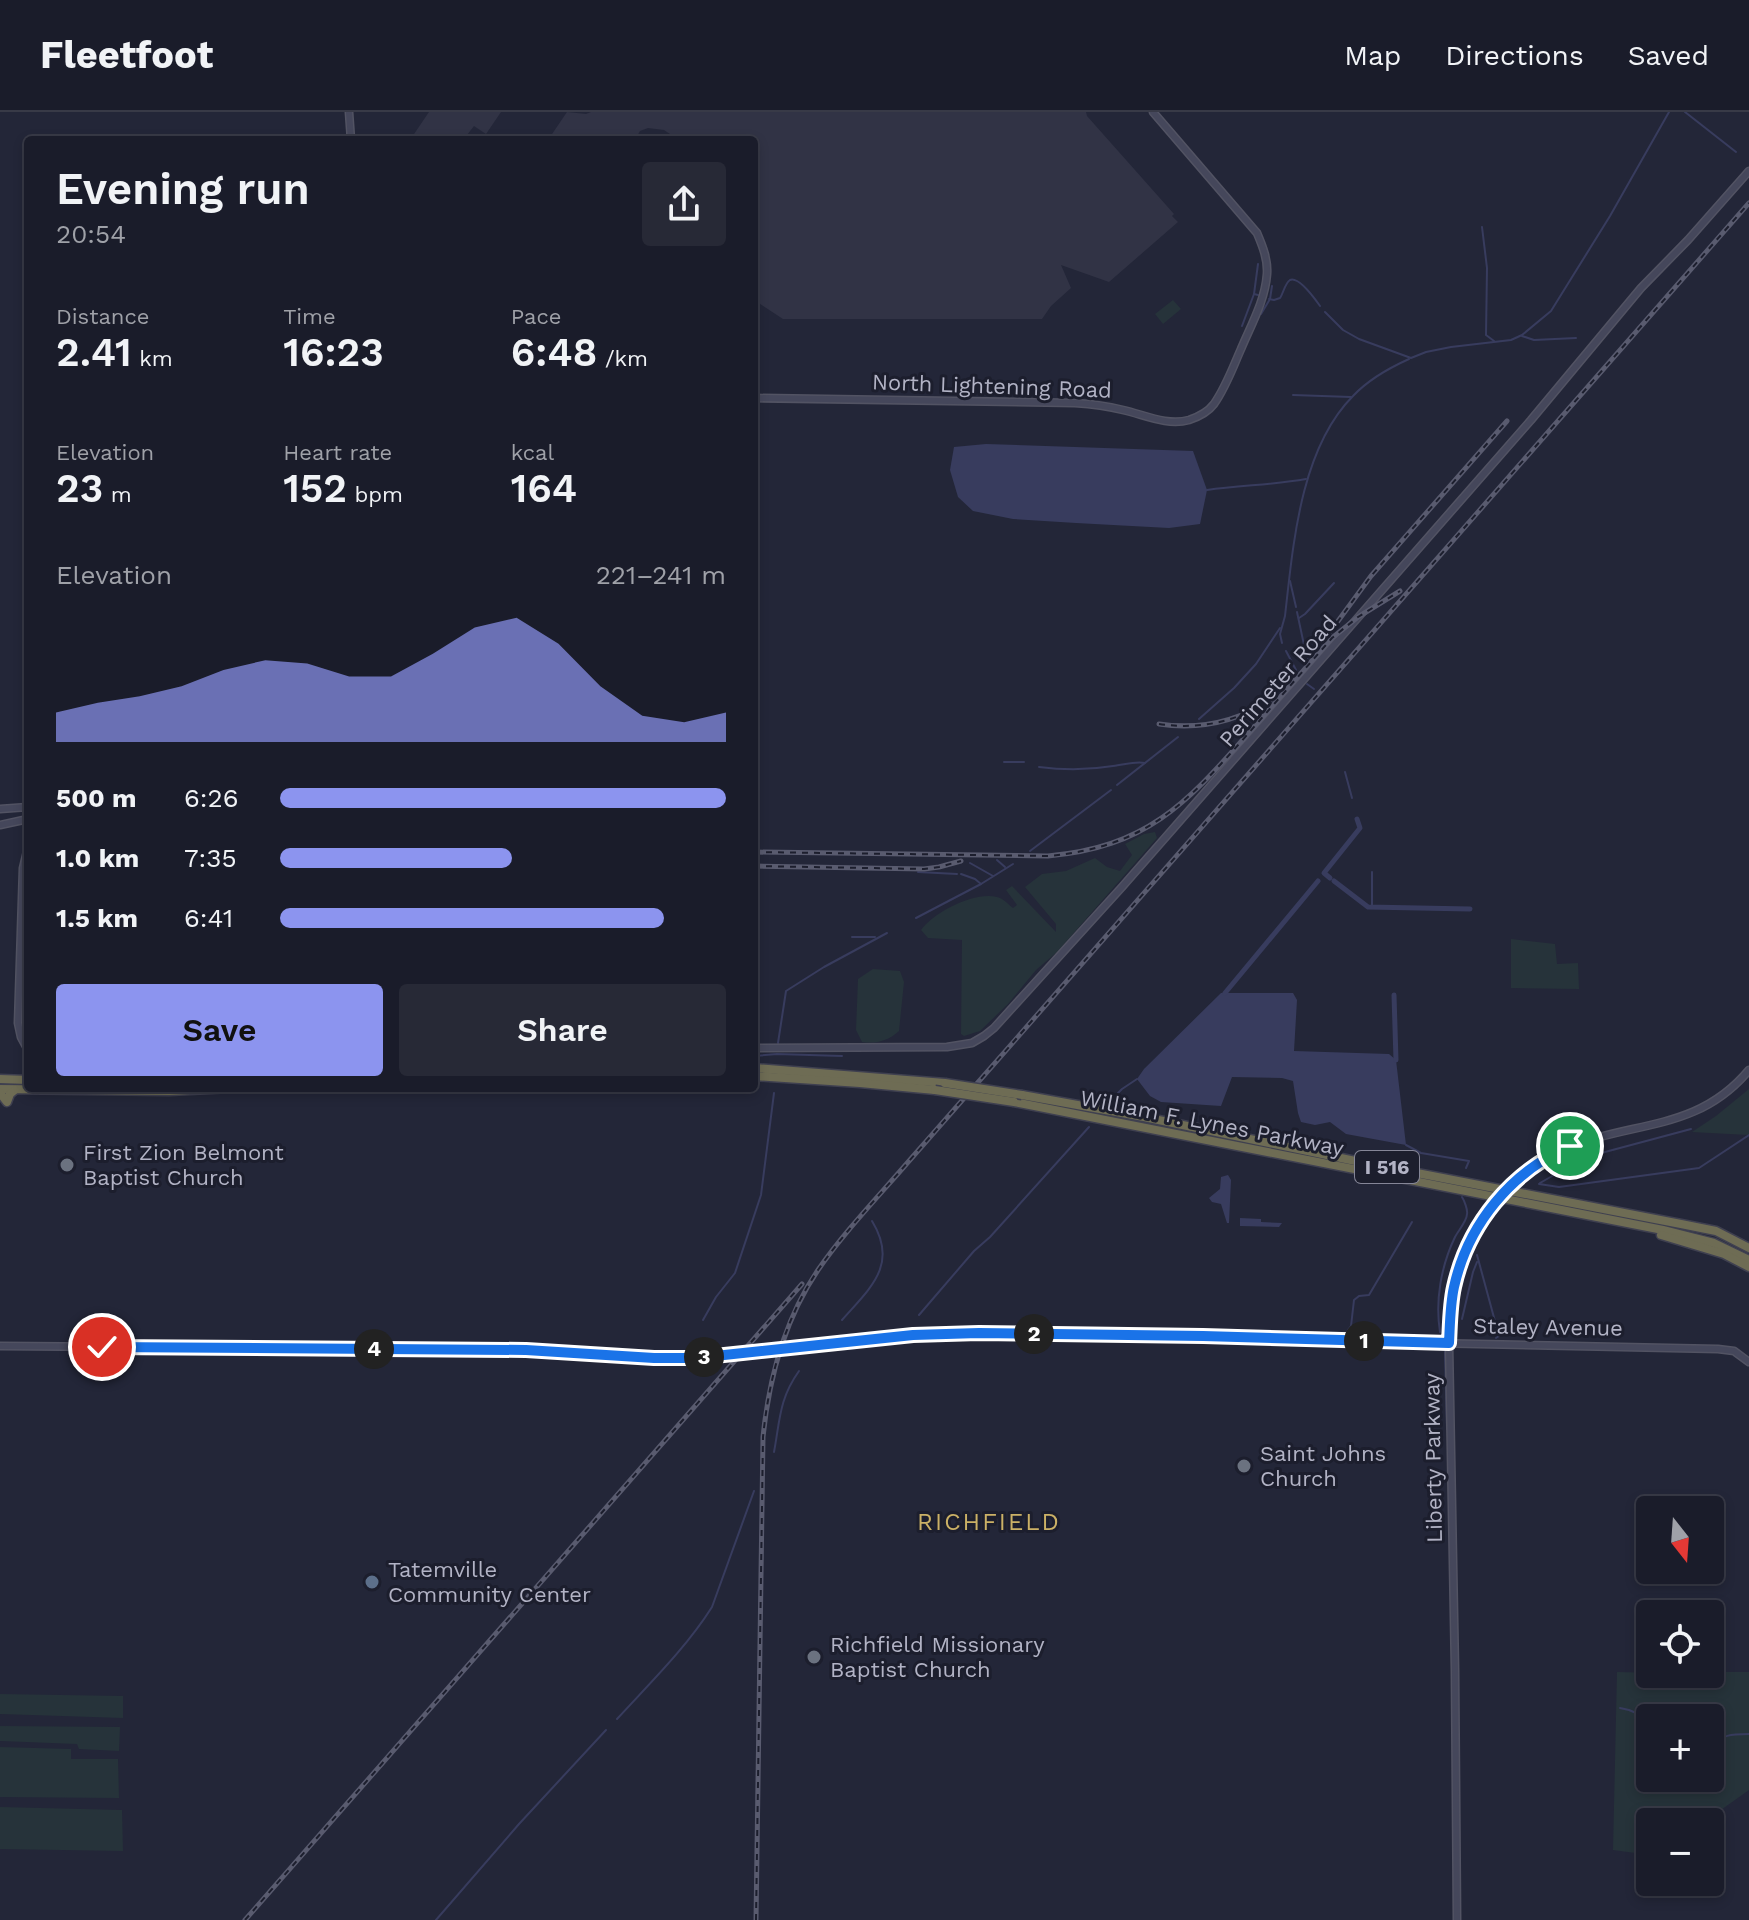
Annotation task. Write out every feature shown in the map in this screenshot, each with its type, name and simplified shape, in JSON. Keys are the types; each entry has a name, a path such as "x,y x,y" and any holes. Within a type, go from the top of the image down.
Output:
{"highway":[{"name":"William F. Lynes Parkway","path":"758,1068 945,1083 1699,1239 1749,1260"},
{"name":"William F. Lynes Parkway","path":"758,1076 935,1090 1144,1117 1716,1231 1749,1248"},
{"path":"0,1079 24,1080"},
{"path":"0,1091 24,1089"},
{"path":"1598,1217 1697,1244 1749,1267"},
{"path":"1716,1231 1749,1241"}],"street":[{"path":"349,112 351,136"},
{"name":"North Lightening Road","path":"758,398 1075,403 1177,422 1191,420 1207,412 1232,372 1259,307 1267,279 1267,265 1257,233 1153,112"},
{"name":"Perimeter Road","path":"758,1048 947,1047 966,1045 984,1036 1122,887 1526,426 1641,288 1749,171"},
{"path":"0,809 24,807"},
{"path":"14,808 16,823"},
{"path":"0,825 24,822"},
{"path":"24,864 18,1023 24,1043"},
{"name":"Liberty Parkway","path":"1457,1920 1449,1343 1452,1301 1459,1268 1483,1218 1502,1195 1543,1160 1570,1146 1598,1137 1672,1121 1693,1113 1728,1091 1747,1073"},
{"name":"Staley Avenue","path":"0,1346 526,1350 654,1358 714,1356 913,1335 979,1333 1718,1349 1734,1351 1749,1362"}],"shaded area":[{"path":"429,112 501,112 486,134 474,126 466,136 413,136"},
{"path":"567,112 1086,112 1178,222 1109,282 1061,265 1071,288 1042,319 783,319 758,303 758,136 673,136 664,130 648,128 637,136 551,136"},
{"path":"1173,300 1181,309 1163,324 1155,314"},
{"path":"1155,832 1157,838 1008,1004 980,1031 964,1036 961,1034 962,940 928,938 921,930 927,923 956,904 978,897 999,898 1013,908 1017,905 1006,890 1012,886 1056,932 1056,924 1025,887 1042,874 1066,871 1095,858 1107,867 1120,871 1132,855 1125,844"},
{"path":"1511,939 1555,944 1557,964 1578,963 1579,989 1511,988"},
{"path":"873,969 900,971 904,982 899,1031 872,1043 862,1042 856,1030 858,979"},
{"path":"1749,1089 1749,1135 1692,1132 1716,1116"},
{"path":"1617,1672 1636,1672 1636,1688 1724,1688 1724,1672 1749,1672 1749,1790 1724,1808 1636,1808 1636,1853 1613,1850"},
{"path":"0,1694 123,1696 123,1718 0,1714"},
{"path":"0,1726 120,1727 119,1751 79,1749 77,1744 0,1741"},
{"path":"0,1747 71,1749 71,1759 118,1759 119,1798 0,1797"},
{"path":"0,1807 122,1810 123,1851 0,1849"}],"water":[{"path":"986,444 1193,451 1207,490 1200,524 1169,528 1076,523 1013,519 973,511 958,497 950,470 954,447"},
{"path":"1221,993 1293,993 1297,1000 1294,1051 1389,1054 1396,1060 1406,1145 1346,1134 1330,1122 1315,1125 1301,1122 1293,1081 1282,1078 1232,1077 1221,1106 1161,1102 1150,1096 1137,1079"},
{"path":"1228,1175 1231,1180 1227,1223 1221,1204 1209,1198 1220,1189 1221,1177"},
{"path":"1240,1218 1282,1223 1279,1227 1240,1226"}],"waterway":[{"path":"1325,312 1343,330 1359,339 1411,358 1426,352 1511,340 1522,335 1551,311 1669,112"},
{"path":"1685,112 1736,152"},
{"path":"1482,227 1487,268 1486,335 1494,341"},
{"path":"1254,294 1258,264"},
{"path":"1269,299 1280,298 1288,281 1294,280 1320,306"},
{"path":"1261,314 1270,299 1272,286"},
{"path":"1242,326 1254,294 1258,295"},
{"path":"1522,336 1534,340 1576,338"},
{"path":"1282,643 1280,634 1296,530 1310,470 1321,443 1335,418 1359,390 1409,359"},
{"path":"1293,395 1351,397"},
{"path":"1207,490 1306,479"},
{"path":"1290,581 1296,607"},
{"path":"1299,618 1334,583"},
{"path":"1297,612 1307,659"},
{"path":"1199,719 1256,664 1280,628"},
{"path":"1286,651 1296,670"},
{"path":"1307,684 1314,689"},
{"path":"1117,785 1178,737"},
{"path":"1004,762 1024,762"},
{"path":"1039,767 1085,769 1145,763"},
{"path":"1345,772 1352,798"},
{"path":"1030,851 1111,790"},
{"path":"1330,878 1324,873 1360,828 1357,819"},
{"path":"997,860 1005,867"},
{"path":"970,863 993,876"},
{"path":"916,918 1013,864"},
{"path":"918,872 957,874"},
{"path":"1372,872 1372,907"},
{"path":"961,874 981,884"},
{"path":"1225,993 1318,881"},
{"path":"1334,881 1368,907 1470,909"},
{"path":"778,1043 786,991 887,933"},
{"path":"852,937 875,937"},
{"path":"1394,995 1396,1060"},
{"path":"758,1056 842,1056"},
{"path":"1107,1104 1137,1079"},
{"path":"703,1320 735,1273 761,1195 774,1093"},
{"path":"919,1315 1089,1127"},
{"path":"1540,1183 1590,1156 1691,1129"},
{"path":"1539,1184 1559,1187 1699,1168 1749,1135"},
{"path":"1406,1145 1421,1153 1469,1161 1466,1168"},
{"path":"1440,1332 1438,1308 1443,1272 1450,1248 1467,1217 1462,1197"},
{"path":"842,1320 871,1286 882,1263 880,1237 872,1221"},
{"path":"1347,1334 1354,1300 1369,1295 1412,1222"},
{"path":"1477,1255 1499,1336 1496,1338"},
{"path":"1462,1319 1477,1262"},
{"path":"1445,1352 1447,1429"},
{"path":"774,1452 784,1400 799,1371"},
{"path":"617,1719 679,1651 712,1607 754,1491"},
{"path":"1620,1708 1636,1713"},
{"path":"436,1920 606,1730"},
{"path":"1724,1737 1749,1734"}],"railway":[{"path":"756,1920 763,1437 769,1393 780,1350 806,1289 862,1214 1749,203"},
{"path":"1330,632 1371,576 1507,421"},
{"path":"758,852 1048,856 1112,843 1138,832 1183,802 1225,760 1332,638 1358,617 1400,591"},
{"path":"1159,724 1204,725 1232,719 1272,699"},
{"path":"758,866 924,869 961,861"},
{"path":"245,1920 802,1284"}],"place":[{"name":"First Zion Belmont Baptist Church","path":"67,1165"},
{"name":"Saint Johns Church","path":"1244,1466"},
{"name":"Tatemville Community Center","path":"372,1582"},
{"name":"Richfield Missionary Baptist Church","path":"814,1657"}],"district":[{"name":"RICHFIELD","path":"989,1522"}],"route":[{"path":"102,1347 526,1350 696,1358 862,1339 979,1333 1449,1343 1452,1301 1459,1268 1483,1218 1524,1174 1552,1154 1570,1146"}]}
